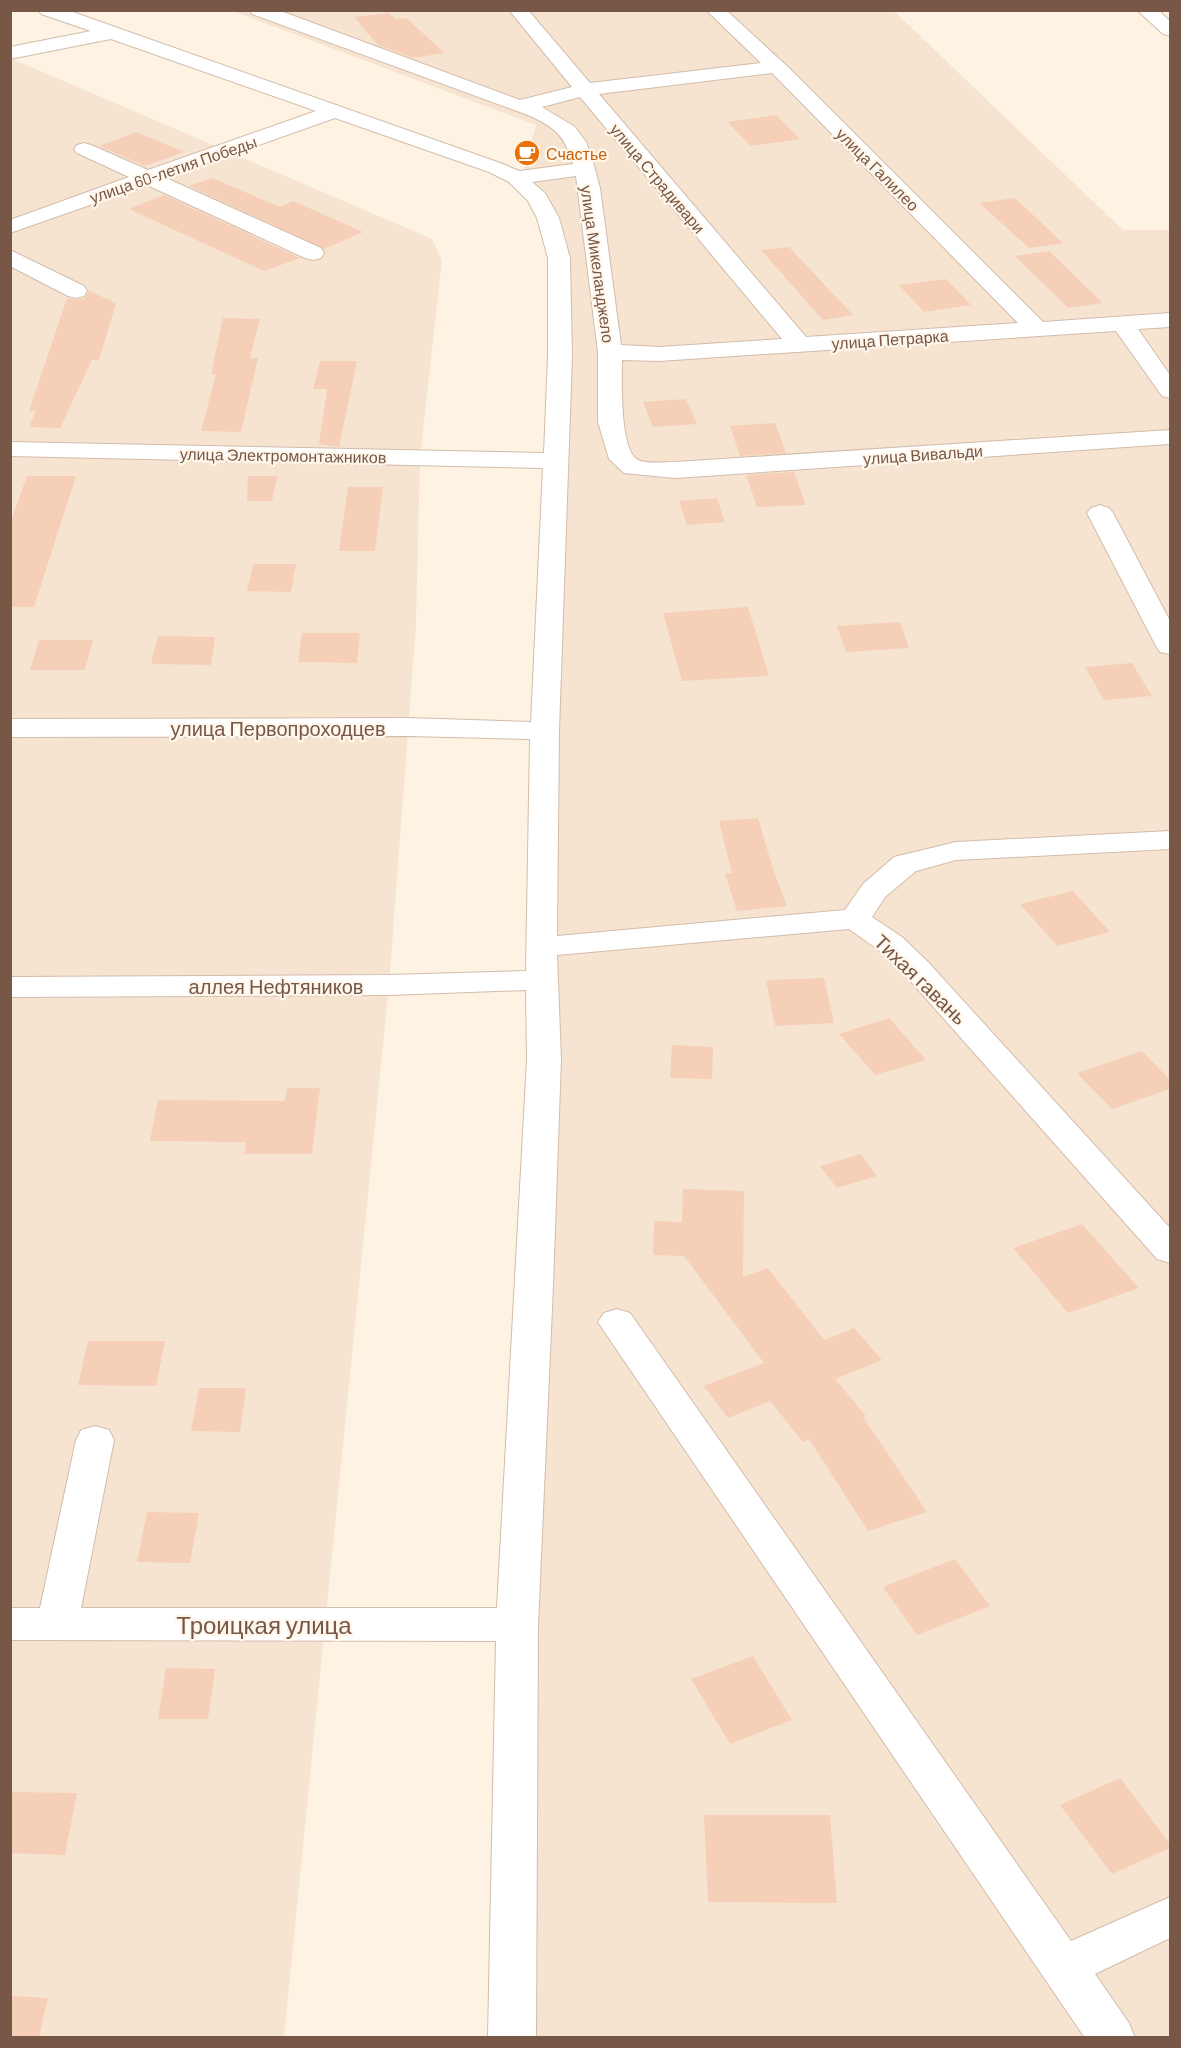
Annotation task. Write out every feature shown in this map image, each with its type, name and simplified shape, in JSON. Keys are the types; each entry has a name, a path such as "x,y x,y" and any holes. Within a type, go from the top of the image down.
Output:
{"street":[{"path":"48,10 496,168 516,178 537,198 548,218 559,258 560,356 545,731 541,947 544,1059 535,1286 517,1625 512,2037"},
{"name":"улица Микеланджело","path":"260,10 513,104 525,106 569,132 585,169 610,352 610,422 621,459 633,468 675,470"},
{"name":"улица Страдивари","path":"518,10 800,345"},
{"name":"улица Галилео","path":"716,10 776,67 1037,330"},
{"path":"1146,10 1170,30"},
{"path":"332,18 348,42"},
{"path":"10,53 113,33"},
{"path":"525,106 584,90 776,67"},
{"name":"улица 60-летия Победы","path":"10,227 336,111"},
{"path":"84,149 313,254"},
{"path":"516,178 585,169"},
{"path":"10,257 76,291"},
{"name":"улица Петрарка","path":"610,352 659,354 1170,320"},
{"path":"1122,323 1170,391"},
{"name":"улица Вивальди","path":"675,470 1170,437"},
{"name":"улица Электромонтажников","path":"10,449 555,461"},
{"path":"1101,513 1170,646"},
{"name":"улица Первопроходцев","path":"10,728 409,727 545,731"},
{"path":"541,947 855,919 874,891 905,864 956,850 1170,840"},
{"name":"Тихая гавань","path":"855,919 891,944 917,969 1170,1250"},
{"name":"аллея Нефтяников","path":"10,987 389,985 541,980"},
{"path":"617,1322 1112,2037"},
{"path":"57,1624 95,1440"},
{"name":"Троицкая улица","path":"10,1624 517,1625"},
{"path":"1064,1967 1170,1917"}],"shaded area":[{"path":"233,11 894,11 1123,230 1170,230 1170,2037 516,2037 559,258 524,169 536,125"},
{"path":"10,58 432,239 442,260 420,458 416,625 389,985 284,2037 11,2037"}],"building":[{"path":"389,13 395,19 406,18 445,53 413,58 378,45 354,17"},
{"path":"776,115 800,139 751,146 727,122"},
{"path":"136,132 184,152 145,166 99,146"},
{"path":"212,178 280,207 293,201 363,232 324,249 189,186"},
{"path":"164,195 300,258 264,271 129,209"},
{"path":"1015,198 1063,243 1029,248 979,203"},
{"path":"789,247 853,315 823,320 761,250"},
{"path":"1049,251 1103,303 1068,308 1015,256"},
{"path":"946,279 971,305 924,312 899,285"},
{"path":"89,291 116,303 99,360 92,360 60,428 29,427 36,411 29,411 67,298 75,300 85,298"},
{"path":"223,318 260,319 250,358 258,358 241,432 201,431 216,374 211,374"},
{"path":"320,361 357,361 339,447 319,444 327,389 313,389"},
{"path":"686,399 697,424 653,427 643,402"},
{"path":"775,423 786,453 740,456 730,426"},
{"path":"794,472 806,505 757,507 746,475"},
{"path":"27,476 76,476 34,607 10,607 10,524"},
{"path":"248,476 277,476 272,501 247,501"},
{"path":"348,487 383,487 375,551 339,551"},
{"path":"717,498 725,522 687,525 679,501"},
{"path":"253,564 296,564 291,592 247,591"},
{"path":"748,607 769,676 682,681 663,613"},
{"path":"900,622 909,648 846,652 837,626"},
{"path":"302,633 360,633 357,663 298,662"},
{"path":"158,636 215,637 211,665 151,664"},
{"path":"39,640 93,640 85,670 30,670"},
{"path":"1132,663 1152,696 1104,700 1085,667"},
{"path":"758,818 787,906 737,911 725,874 732,873 719,821"},
{"path":"1073,891 1110,932 1057,946 1020,904"},
{"path":"824,978 834,1023 775,1026 766,980"},
{"path":"889,1018 926,1060 875,1075 839,1034"},
{"path":"672,1045 713,1047 712,1079 670,1078"},
{"path":"1142,1051 1170,1080 1170,1089 1112,1109 1077,1073"},
{"path":"287,1088 320,1088 312,1154 244,1154 246,1142 150,1141 158,1100 285,1101"},
{"path":"861,1154 877,1176 837,1188 820,1166"},
{"path":"683,1189 744,1191 743,1277 768,1268 824,1340 854,1328 882,1360 835,1379 866,1416 863,1417 927,1512 868,1531 809,1439 803,1442 770,1401 728,1418 704,1386 764,1363 684,1256 653,1255 654,1221 682,1222"},
{"path":"1082,1224 1139,1288 1068,1313 1013,1248"},
{"path":"88,1341 165,1341 156,1386 78,1385"},
{"path":"199,1388 246,1388 240,1432 191,1431"},
{"path":"147,1512 199,1513 190,1563 137,1562"},
{"path":"955,1559 990,1606 917,1635 883,1587"},
{"path":"753,1656 792,1720 730,1744 691,1679"},
{"path":"166,1668 215,1669 208,1719 158,1719"},
{"path":"1120,1778 1170,1844 1170,1848 1112,1874 1060,1805"},
{"path":"10,1792 77,1793 65,1855 10,1853"},
{"path":"704,1815 830,1815 837,1903 708,1902"},
{"path":"10,1996 48,1998 39,2037 10,2037"}],"place":[{"name":"Счастье","path":"527,153"}]}
